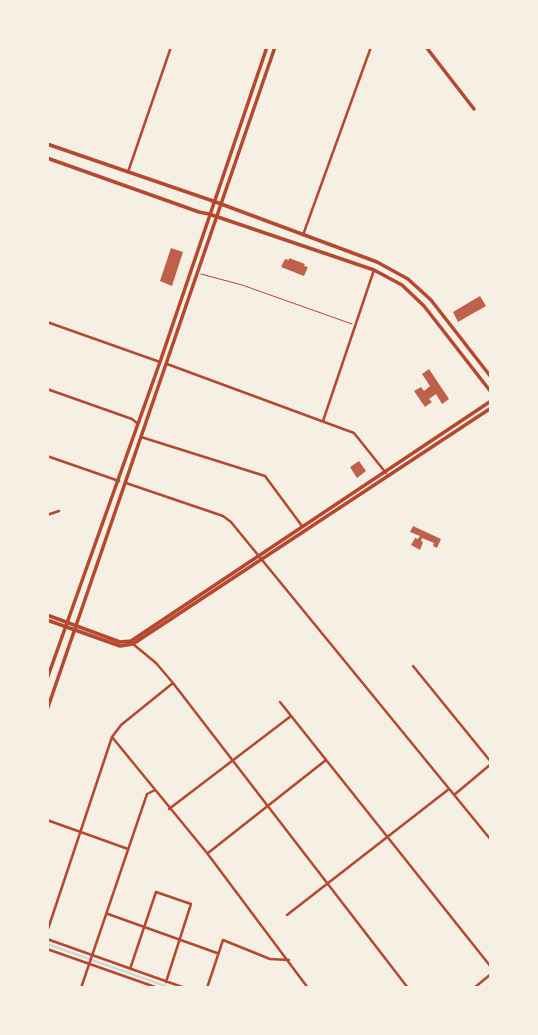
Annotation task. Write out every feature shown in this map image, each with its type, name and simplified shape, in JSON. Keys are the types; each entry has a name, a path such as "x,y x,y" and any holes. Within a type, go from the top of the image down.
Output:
{"main road":[{"path":"47,680 119,481 267,47"},
{"path":"47,710 275,47"},
{"path":"426,47 474,109"},
{"path":"47,144 213,201 392,270 408,279 431,300 491,377"},
{"path":"47,158 374,270 402,285 424,306 491,393"},
{"path":"350,261 353,254"},
{"path":"47,617 120,646 132,643 262,560 491,401"},
{"path":"132,643 302,526 491,408"}],"street":[{"path":"128,172 171,47"},
{"path":"303,235 371,47"},
{"path":"323,421 374,270"},
{"path":"47,322 160,362"},
{"path":"167,364 358,436 386,474"},
{"path":"47,389 132,419 138,424"},
{"path":"141,437 265,476 302,526"},
{"path":"47,456 119,481"},
{"path":"126,483 226,517 491,840"},
{"path":"47,515 58,511"},
{"path":"47,529 47,537"},
{"path":"132,643 156,663 173,683 408,988"},
{"path":"412,666 491,763 454,795"},
{"path":"47,932 112,737 121,725 173,683"},
{"path":"280,702 491,967"},
{"path":"169,809 291,716"},
{"path":"112,737 207,853 309,988"},
{"path":"207,853 326,760"},
{"path":"287,915 329,885 449,789"},
{"path":"81,988 147,794 155,790"},
{"path":"47,820 128,849"},
{"path":"130,969 156,892 191,904 166,982"},
{"path":"107,914 217,953"},
{"path":"47,939 185,988"},
{"path":"207,988 223,940 270,959 289,960"},
{"path":"47,949 159,988"},
{"path":"474,988 491,974"}],"lane":[{"path":"198,273 242,285 355,325"}],"building":[{"path":"171,248 183,252 172,286 160,281"},
{"path":"289,258 308,267 304,276 281,267 285,259"},
{"path":"480,296 486,306 458,322 453,312"},
{"path":"429,369 449,399 442,404 436,394 429,399 432,402 425,407 414,391 421,387 424,391 430,386 422,374"},
{"path":"359,461 366,471 357,478 350,467"},
{"path":"413,526 441,539 437,548 433,546 434,543 422,538 420,550 411,545 415,538 420,536 410,532"}],"waterway":[{"path":"47,944 171,988"}]}
